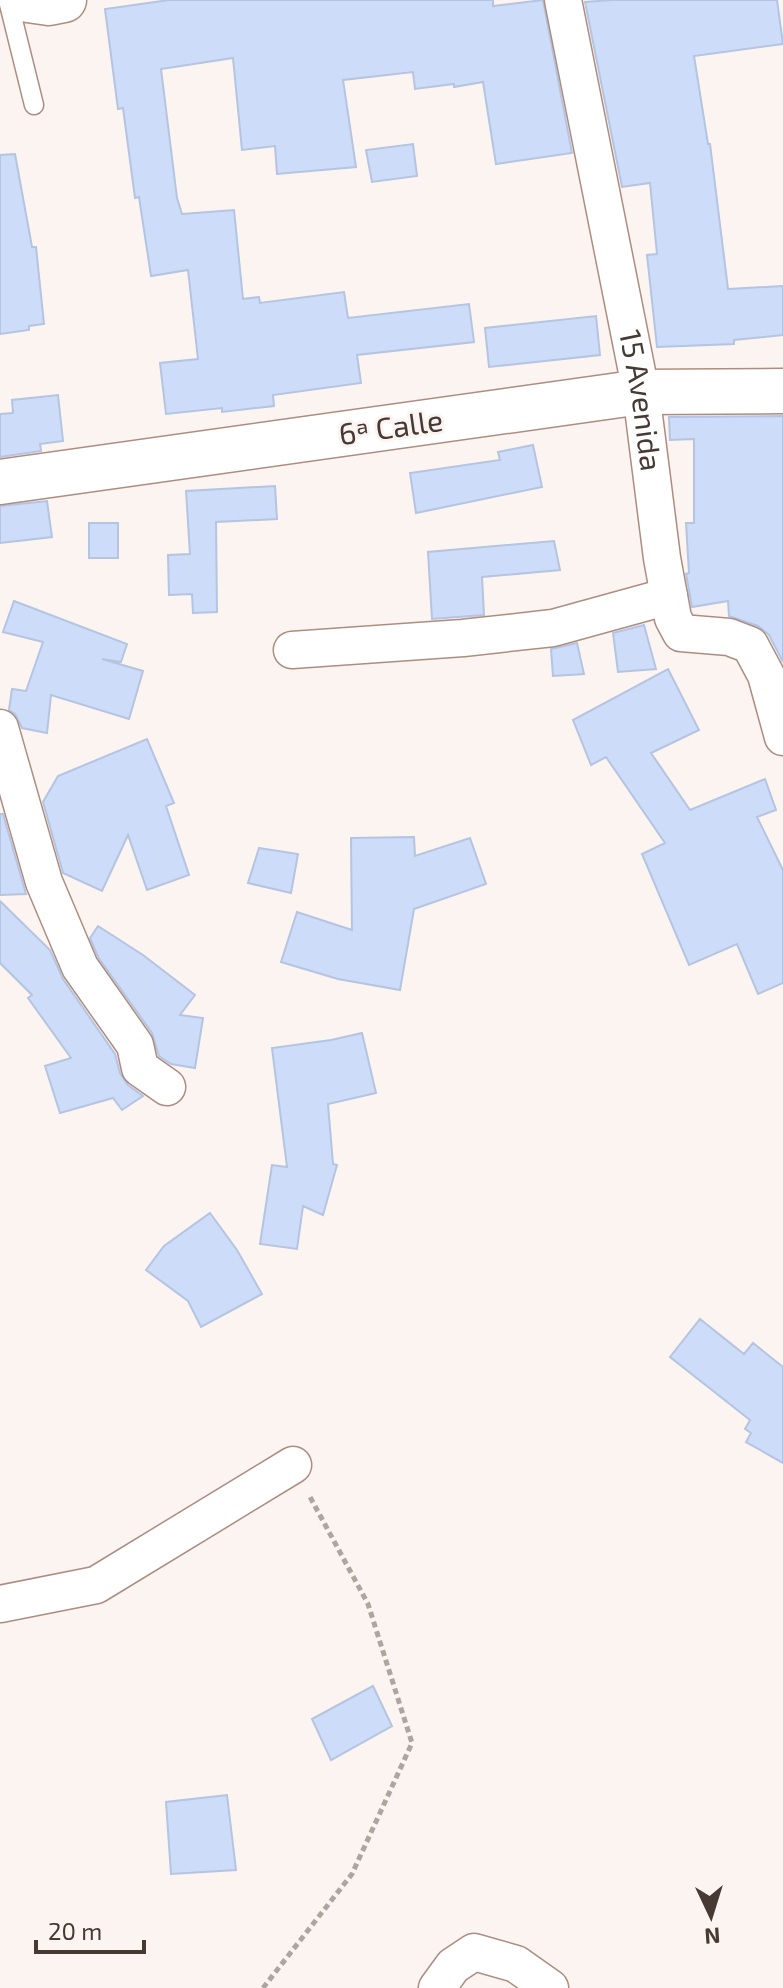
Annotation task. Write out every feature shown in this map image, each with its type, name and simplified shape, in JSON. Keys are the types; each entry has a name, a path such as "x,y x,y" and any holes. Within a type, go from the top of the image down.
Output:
{"main road":[{"name":"6ª Calle","path":"0,482 641,392 783,391"}],"street":[{"name":"15 Avenida","path":"563,0 641,392 673,618 681,633 729,637 750,645 766,675 783,737"},
{"path":"292,650 463,638 553,628 669,596"},
{"path":"0,728 44,882 80,967 135,1045 140,1068 167,1087"},
{"path":"0,1604 96,1585 293,1465"},
{"path":"437,1988 453,1966 474,1952 516,1964 550,1988"}],"lane":[{"path":"34,105 37,1"}],"path":[{"path":"263,1988 352,1874 412,1743 368,1604 293,1465"}],"building":[{"path":"169,0 493,0 493,6 543,0 572,153 496,164 483,82 415,89 413,72 343,80 356,167 277,174 275,146 242,150 233,58 161,69 177,198 182,214 234,210 243,299 259,297 260,303 344,292 348,318 469,304 474,342 357,355 361,383 273,395 274,406 166,414 160,363 198,359 188,270 151,276 139,197 135,198 123,108 118,109 105,9"},
{"path":"777,0 783,44 694,56 710,144 728,289 783,286 783,335 734,340 734,344 657,347 647,255 657,254 650,183 622,187 585,2"},
{"path":"413,144 417,176 372,182 366,150"},
{"path":"15,154 32,247 36,247 44,324 29,326 29,330 0,334 0,155"},
{"path":"596,316 600,355 489,367 485,328"},
{"path":"58,395 63,441 40,444 41,451 0,457 0,414 13,413 12,400"},
{"path":"783,416 783,662 769,635 758,626 729,616 728,601 692,607 686,574 689,573 686,523 694,523 694,439 670,440 669,417"},
{"path":"533,445 542,487 416,513 410,473 500,460 498,452"},
{"path":"275,486 277,519 216,522 217,612 193,613 192,594 169,595 168,555 190,554 186,491"},
{"path":"47,501 52,537 0,543 0,506"},
{"path":"89,523 118,523 118,558 89,558"},
{"path":"554,541 560,570 482,577 484,615 432,619 428,552"},
{"path":"14,601 127,644 121,662 102,659 143,671 129,719 51,695 47,733 22,728 15,714 9,710 12,689 26,691 43,642 3,632"},
{"path":"644,625 656,669 618,672 613,633"},
{"path":"577,643 584,674 553,676 551,649"},
{"path":"668,669 699,730 651,753 690,810 765,779 776,810 757,817 783,870 783,983 758,994 737,944 689,965 642,854 665,843 606,757 591,765 573,720"},
{"path":"147,739 174,803 166,806 189,875 147,890 128,835 102,891 63,873 43,802 58,776"},
{"path":"0,814 3,814 26,894 0,895"},
{"path":"414,837 415,856 470,838 486,884 414,909 400,990 338,979 281,962 297,912 352,930 351,838"},
{"path":"259,848 298,854 291,893 248,883"},
{"path":"0,901 50,950 63,979 115,1054 120,1073 128,1085 143,1096 122,1110 113,1098 60,1113 45,1066 71,1058 28,998 32,995 0,963"},
{"path":"98,926 143,955 195,995 180,1015 203,1018 195,1068 171,1064 159,1056 152,1033 98,957 90,938"},
{"path":"362,1033 376,1093 328,1104 333,1164 337,1165 323,1215 303,1206 297,1249 260,1244 272,1165 287,1167 272,1048"},
{"path":"210,1213 237,1250 262,1294 201,1327 188,1301 146,1270 164,1246"},
{"path":"700,1319 744,1354 753,1343 783,1367 783,1463 746,1442 751,1433 745,1429 750,1420 670,1357"},
{"path":"373,1686 392,1726 331,1760 312,1719"},
{"path":"227,1795 236,1870 171,1874 166,1802"}]}
